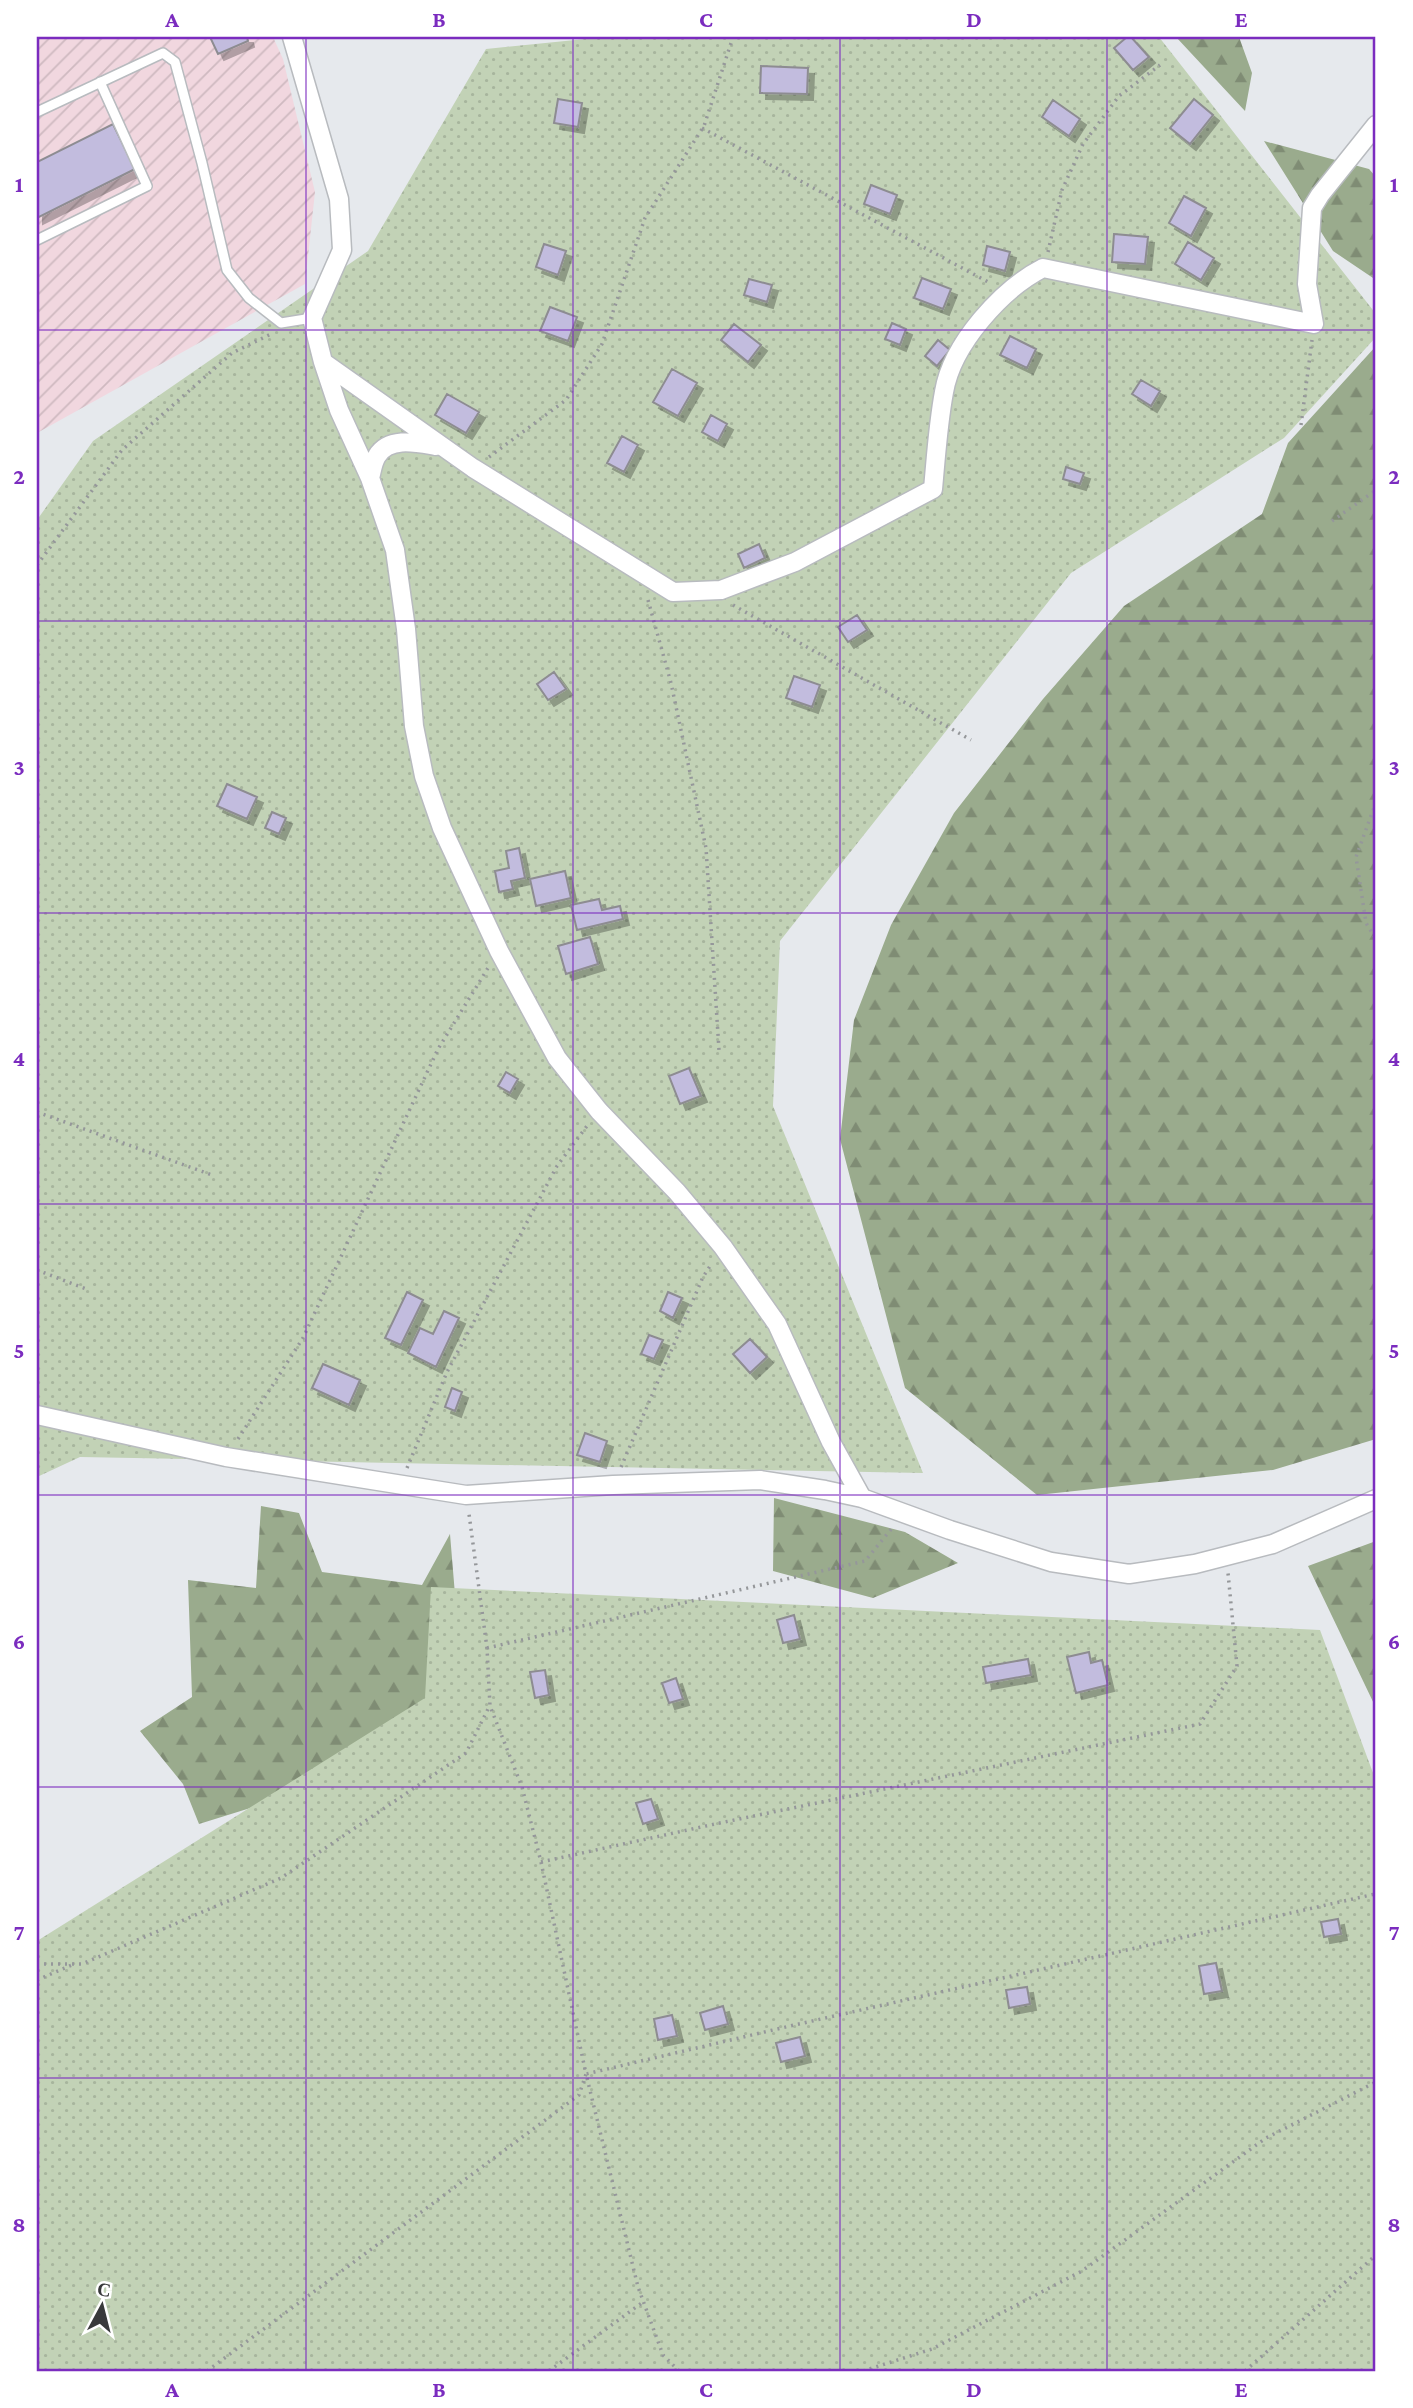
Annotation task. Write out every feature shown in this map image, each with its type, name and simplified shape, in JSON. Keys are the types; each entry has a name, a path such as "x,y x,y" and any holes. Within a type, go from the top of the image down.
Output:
{"street":[{"path":"292,37 339,199 342,250 312,318 339,410 370,478 395,550 406,629 414,726 424,776 442,828 499,951 557,1058 599,1111 677,1192 723,1247 778,1324 831,1442 862,1499"},
{"path":"323,362 474,468 673,592 721,590 795,562 933,489 944,389 959,354 985,315 1006,292 1044,268 1314,324 1307,284 1312,208 1376,125"},
{"path":"370,478 377,454 392,445 409,441 443,447"},
{"path":"37,1415 226,1457 466,1495 613,1485 760,1480 862,1499 1051,1562 1129,1574 1227,1557 1286,1539 1376,1499"}],"lane":[{"path":"37,112 163,53 175,61 227,270 249,298 281,323 312,318"},
{"path":"37,240 146,186 100,82"}],"path":[{"path":"474,468 566,400 602,344 645,218 702,128 733,37"},
{"path":"1044,268 1062,190 1083,144 1119,96 1160,65"},
{"path":"702,128 1006,292"},
{"path":"1301,425 1314,324"},
{"path":"37,565 122,450 232,353 278,330"},
{"path":"1332,521 1376,490"},
{"path":"641,572 671,683 706,848 719,1050"},
{"path":"709,591 971,740"},
{"path":"1376,802 1356,857 1366,923 1376,939"},
{"path":"226,1457 303,1338 438,1049 499,951"},
{"path":"401,1484 447,1372 557,1166 599,1111"},
{"path":"37,1112 212,1175"},
{"path":"613,1485 703,1277 723,1247"},
{"path":"37,1270 89,1290"},
{"path":"466,1495 487,1648 490,1706 522,1787 541,1862 586,2074 643,2302 663,2355 679,2371"},
{"path":"487,1648 865,1562 904,1513"},
{"path":"541,1862 1200,1724 1237,1666 1227,1557"},
{"path":"37,1964 82,1964 281,1878 466,1753 490,1706"},
{"path":"586,2074 790,2025 1375,1894"},
{"path":"37,1980 74,1964"},
{"path":"207,2371 579,2095 586,2074"},
{"path":"863,2371 932,2349 1082,2271 1266,2138 1376,2082"},
{"path":"1245,2371 1376,2255"},
{"path":"549,2371 643,2302"}],"shaded area":[{"path":"37,37 273,37 283,59 315,192 305,284 37,433"}],"green space":[{"path":"605,37 1159,37 1376,314 1376,337 1284,438 1071,573 780,941 773,1106 923,1473 80,1457 37,1477 37,520 93,441 368,251 486,49"},
{"path":"1176,37 1239,37 1252,73 1245,111"},
{"path":"1264,141 1369,169 1376,177 1376,280 1333,251"},
{"path":"1376,346 1376,1439 1273,1470 1037,1495 905,1388 840,1139 854,1020 891,925 954,813 1043,699 1124,606 1262,514 1288,443"},
{"path":"774,1498 905,1532 958,1563 873,1598 773,1571"},
{"path":"261,1506 299,1513 322,1572 422,1585 450,1534 467,1740 199,1824 183,1784 140,1731 192,1697 188,1580 256,1588"},
{"path":"1376,1541 1376,1708 1308,1566"},
{"path":"431,1587 1320,1630 1376,1781 1376,2371 37,2371 37,1941 425,1698"}],"building":[{"path":"210,37 247,37 248,41 218,54"},
{"path":"1127,37 1131,37 1149,57 1133,70 1114,48"},
{"path":"761,66 808,68 807,94 760,93"},
{"path":"558,99 582,103 578,127 554,123"},
{"path":"1194,99 1213,115 1190,144 1170,128"},
{"path":"1053,100 1080,119 1069,136 1042,117"},
{"path":"113,124 135,169 37,218 37,162"},
{"path":"871,185 897,195 890,214 864,204"},
{"path":"1184,196 1206,208 1191,236 1169,223"},
{"path":"1114,234 1148,237 1145,264 1112,262"},
{"path":"1188,242 1214,258 1201,280 1175,264"},
{"path":"544,244 566,251 558,275 536,267"},
{"path":"987,246 1010,252 1005,271 983,265"},
{"path":"922,278 951,289 943,309 914,298"},
{"path":"749,279 772,285 767,302 744,295"},
{"path":"550,307 577,317 568,341 540,331"},
{"path":"892,323 906,329 900,345 885,339"},
{"path":"734,324 761,345 748,362 721,340"},
{"path":"1010,336 1036,349 1027,368 1000,355"},
{"path":"938,340 950,350 937,366 925,356"},
{"path":"672,369 697,383 678,416 653,402"},
{"path":"1141,380 1160,391 1151,406 1132,394"},
{"path":"447,394 479,412 466,433 435,415"},
{"path":"711,415 727,424 718,441 702,432"},
{"path":"622,436 638,445 624,472 607,463"},
{"path":"1066,467 1084,473 1080,484 1063,479"},
{"path":"759,544 765,558 744,568 738,554"},
{"path":"857,615 867,630 848,642 838,627"},
{"path":"554,672 566,689 548,700 537,684"},
{"path":"794,676 820,685 812,707 786,698"},
{"path":"227,784 257,797 247,819 217,806"},
{"path":"272,812 286,818 279,834 265,828"},
{"path":"519,848 525,878 511,881 513,889 499,892 495,871 509,868 506,851"},
{"path":"565,871 571,898 536,906 530,879"},
{"path":"599,899 602,910 620,906 623,919 577,930 571,905"},
{"path":"590,937 598,964 566,974 558,946"},
{"path":"689,1068 701,1096 680,1104 669,1076"},
{"path":"506,1072 518,1079 510,1093 498,1086"},
{"path":"407,1292 423,1300 401,1345 385,1338"},
{"path":"668,1292 682,1298 673,1318 660,1311"},
{"path":"444,1311 459,1318 436,1367 408,1353 420,1328 433,1334"},
{"path":"649,1335 663,1340 654,1359 641,1354"},
{"path":"750,1339 767,1357 750,1373 733,1354"},
{"path":"323,1364 360,1380 349,1405 312,1388"},
{"path":"452,1388 462,1392 455,1411 445,1407"},
{"path":"585,1433 607,1441 600,1462 577,1455"},
{"path":"794,1615 800,1639 783,1643 777,1620"},
{"path":"1089,1652 1091,1663 1102,1660 1108,1685 1076,1693 1067,1657"},
{"path":"1028,1659 1031,1675 986,1683 983,1667"},
{"path":"545,1670 549,1695 535,1698 530,1672"},
{"path":"676,1678 683,1699 669,1703 662,1683"},
{"path":"651,1799 658,1819 643,1824 636,1803"},
{"path":"1338,1919 1341,1934 1324,1937 1321,1922"},
{"path":"1216,1963 1222,1991 1204,1994 1199,1966"},
{"path":"1027,1987 1030,2004 1009,2008 1006,1990"},
{"path":"723,2006 728,2024 705,2030 700,2013"},
{"path":"672,2015 677,2036 658,2040 654,2019"},
{"path":"800,2037 805,2056 781,2062 776,2043"}]}
